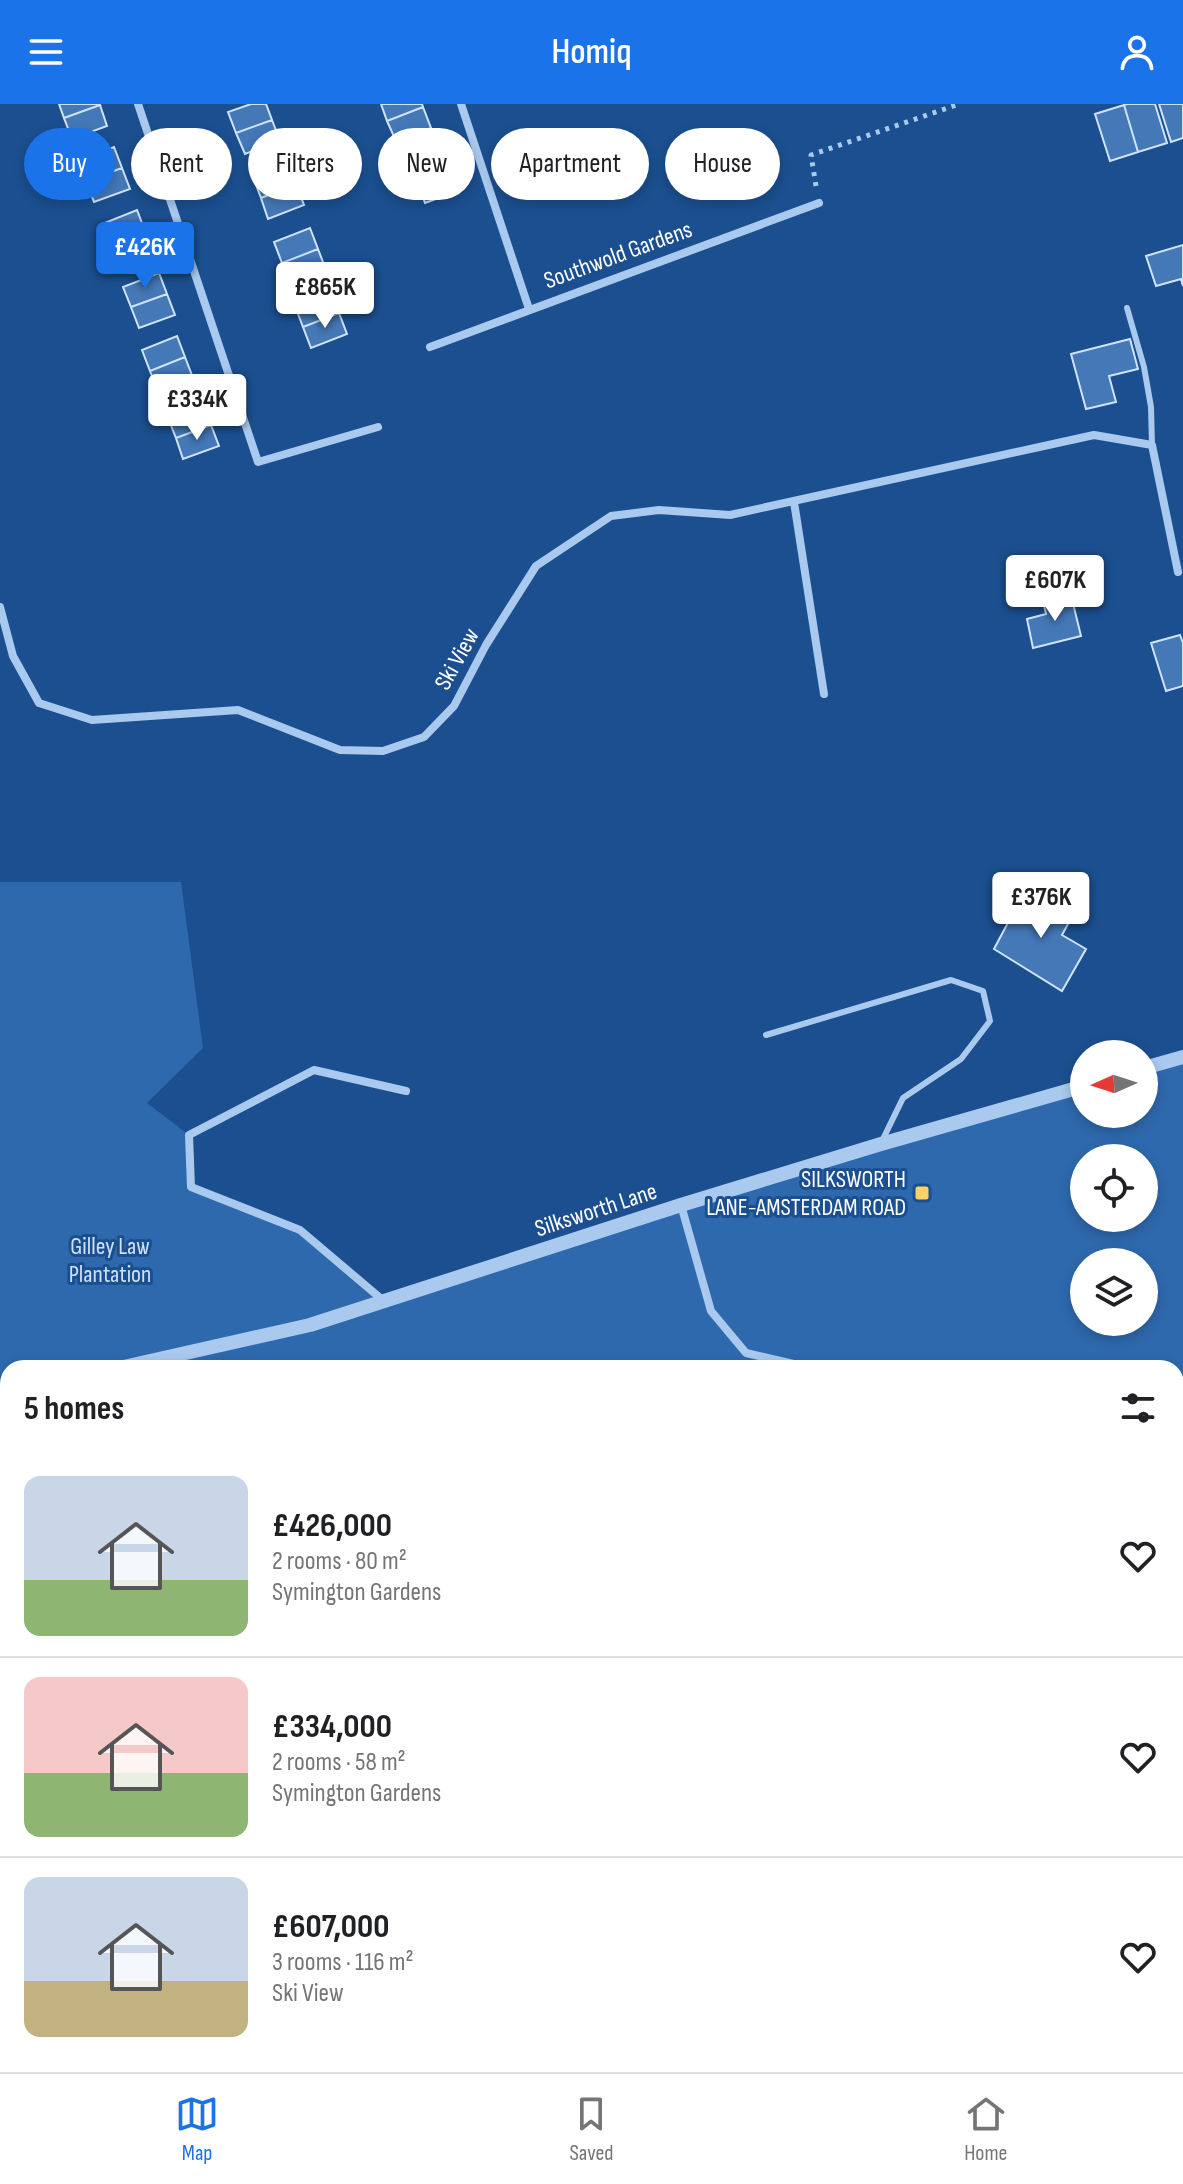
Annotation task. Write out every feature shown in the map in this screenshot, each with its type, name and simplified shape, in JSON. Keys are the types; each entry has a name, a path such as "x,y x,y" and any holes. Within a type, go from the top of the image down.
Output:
{"street":[{"path":"138,104 258,462 378,427"},
{"path":"461,104 529,309"},
{"name":"Southwold Gardens","path":"430,347 819,203"},
{"name":"Ski View","path":"0,607 13,656 39,703 92,720 238,710 340,750 383,751 424,737 454,706 486,645 536,566 611,516 659,510 730,515 1094,435 1152,445"},
{"path":"1152,445 1178,572"},
{"path":"794,502 824,694"},
{"path":"1158,1064 1183,1057"},
{"path":"385,1302 300,1230 191,1187 189,1135 314,1070 406,1091"},
{"name":"Silksworth Lane","path":"155,1360 310,1325 681,1205 1070,1090"},
{"path":"681,1205 711,1311 746,1353 776,1360"}],"lane":[{"path":"1127,308 1144,367 1151,407 1152,445"},
{"path":"766,1035 951,980 983,991 990,1021 961,1059 903,1098 881,1144"}],"path":[{"path":"819,203 811,155 959,104"}],"green space":[{"name":"Gilley Law Plantation","path":"0,882 181,882 203,1048 147,1103 189,1135 191,1187 300,1230 385,1302 1070,1090 1070,1128 1158,1128 1158,1064 1183,1057 1183,1360 0,1360"}],"building":[{"path":"59,104 99,104 100,105 64,118"},
{"path":"251,104 266,104 272,120 236,133 228,112"},
{"path":"381,104 422,104 423,107 387,121"},
{"path":"1155,104 1167,143 1138,152 1124,105"},
{"path":"1159,104 1183,104 1183,138 1171,142"},
{"path":"100,105 107,126 68,128 64,118"},
{"path":"1124,105 1138,152 1110,161 1095,114"},
{"path":"423,107 431,128 390,128 387,121"},
{"path":"272,120 275,128 250,128"},
{"path":"248,129 248,153 245,154 236,133"},
{"path":"115,150 122,168 115,171"},
{"path":"122,168 130,189 115,194 115,171"},
{"path":"262,200 302,200 304,205 268,219"},
{"path":"137,210 145,231 110,245 102,224"},
{"path":"310,228 318,249 282,263 274,242"},
{"path":"145,231 154,252 118,266 110,245"},
{"path":"1183,245 1183,286 1181,279 1156,286 1146,256"},
{"path":"318,249 326,270 290,284 282,263"},
{"path":"159,273 167,294 131,307 123,287"},
{"path":"331,293 339,313 303,327 295,306"},
{"path":"167,294 175,315 139,328 131,307"},
{"path":"339,313 347,334 311,348 303,327"},
{"path":"177,336 185,357 150,371 142,350"},
{"path":"1130,339 1138,369 1109,376 1116,402 1086,409 1071,354"},
{"path":"185,357 193,378 158,391 150,371"},
{"path":"203,404 211,425 176,438 168,418"},
{"path":"211,425 219,446 183,459 176,438"},
{"path":"1071,595 1081,636 1033,648 1027,619 1046,614 1043,601"},
{"path":"1180,635 1183,643 1183,686 1166,691 1151,643"},
{"path":"1026,889 1073,915 1062,935 1086,949 1062,991 994,949"}],"place":[{"name":"SILKSWORTH LANE-AMSTERDAM ROAD","path":"922,1193"}]}
